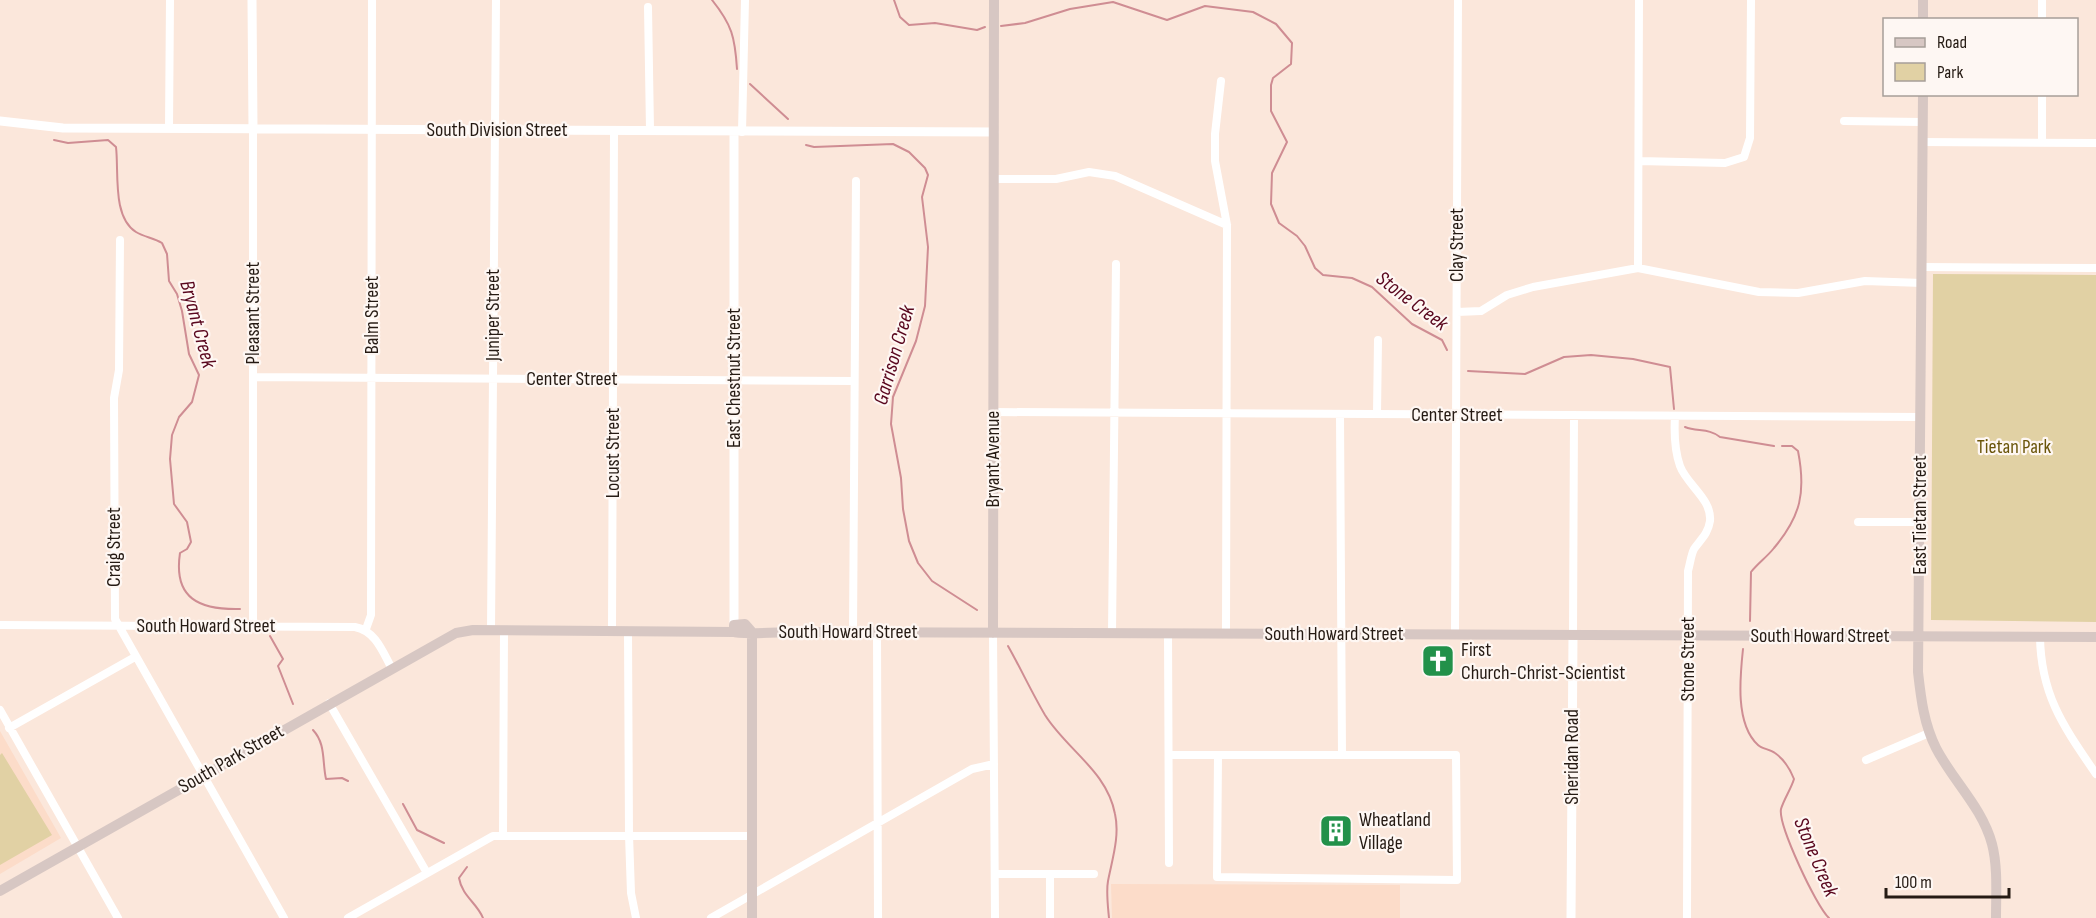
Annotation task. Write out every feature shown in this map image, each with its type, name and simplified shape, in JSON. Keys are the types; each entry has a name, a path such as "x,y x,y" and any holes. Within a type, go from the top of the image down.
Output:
{"main road":[{"name":"Bryant Avenue","path":"993,633 994,0"},
{"path":"1923,0 1923,18"},
{"name":"East Tietan Street","path":"1923,96 1919,684 1929,734 1982,818 1992,845 1996,918"},
{"path":"491,630 718,631 734,628 740,622 745,624 752,632 752,918"},
{"name":"South Park Street","path":"0,891 441,639 463,631 491,630"},
{"name":"South Howard Street","path":"752,632 2096,637"}],"street":[{"path":"169,128 170,0"},
{"name":"Pleasant Street","path":"252,0 253,626"},
{"name":"Balm Street","path":"366,629 370,615 372,0"},
{"name":"Juniper Street","path":"491,630 496,0"},
{"name":"East Chestnut Street","path":"734,628 734,380 738,132 745,0"},
{"name":"Clay Street","path":"1455,635 1458,0"},
{"path":"1638,268 1639,0"},
{"path":"1639,161 1725,163 1744,157 1750,138 1751,0"},
{"path":"2042,0 2042,18"},
{"path":"648,7 651,130"},
{"path":"1221,81 1215,134 1215,161 1227,225 1226,634"},
{"path":"2042,96 2042,143"},
{"name":"South Division Street","path":"0,121 63,128 994,132"},
{"path":"1844,121 1922,122"},
{"name":"Locust Street","path":"612,630 614,131"},
{"path":"1922,142 2096,143"},
{"path":"994,179 1056,179 1089,172 1115,176 1227,225"},
{"path":"853,632 856,181"},
{"name":"Craig Street","path":"120,240 120,370 114,398 114,613 117,626 284,918"},
{"path":"1113,633 1116,264"},
{"path":"1922,267 2096,268"},
{"path":"1457,312 1481,311 1507,295 1533,287 1638,268 1759,292 1798,293 1865,281 1922,283"},
{"path":"1377,414 1378,340"},
{"name":"Center Street","path":"253,377 854,381"},
{"name":"Center Street","path":"993,412 1921,417"},
{"path":"1340,414 1342,755"},
{"name":"Sheridan Road","path":"1571,918 1574,415"},
{"name":"Stone Street","path":"1675,416 1674,443 1680,466 1687,481 1703,497 1710,519 1706,534 1693,551 1688,571 1687,918"},
{"path":"1858,522 1920,522"},
{"name":"South Howard Street","path":"0,625 355,627 366,629"},
{"path":"366,629 392,667"},
{"path":"503,834 504,630"},
{"path":"628,631 629,835 631,893 636,918"},
{"path":"877,632 878,918"},
{"name":"Bryant Avenue","path":"993,633 995,918"},
{"path":"1168,633 1169,863"},
{"path":"2040,637 2040,666 2050,701 2096,774"},
{"path":"9,728 135,657"},
{"path":"329,703 427,873"},
{"path":"0,711 118,918"},
{"path":"1866,760 1929,734"},
{"path":"1169,755 1218,755 1456,755 1457,880 1217,878 1218,755"},
{"path":"711,918 972,769 994,764"},
{"path":"348,918 486,839 503,834 752,836"},
{"path":"994,874 1094,874"},
{"path":"1050,874 1050,918"}],"shaded area":[{"path":"0,731 61,838 0,874"},
{"path":"1111,884 1400,885 1400,918 1112,918"}],"green space":[{"name":"Tietan Park","path":"1933,274 2096,275 2096,622 1931,620"},
{"path":"2,753 52,835 0,865 0,755"}],"waterway":[{"name":"Garrison Creek","path":"712,0 731,32 737,69"},
{"name":"Stone Creek","path":"894,0 900,17 909,25 935,23 977,30 985,27"},
{"name":"Stone Creek","path":"1001,26 1025,23 1070,9 1113,2 1167,20 1205,6 1253,12 1276,24 1292,43 1291,64 1273,78 1271,85 1271,111 1287,142 1272,173 1271,204 1279,223 1297,236 1305,246 1315,268 1323,275 1352,278 1372,287 1412,324 1442,340 1447,350"},
{"name":"Garrison Creek","path":"750,84 788,119"},
{"name":"Bryant Creek","path":"54,140 68,143 108,140 116,147 118,193 123,216 136,232 162,243 167,254 169,281 177,294 189,354 199,375 192,402 179,417 172,435 170,459 174,504 187,522 191,542 187,549 180,553 181,581 185,591 192,599 202,604 226,609 240,609"},
{"name":"Garrison Creek","path":"806,145 814,147 893,144 909,152 925,168 928,175 922,197 928,247 925,306 916,341 893,397 891,424 909,541 918,563 932,581 977,610"},
{"name":"Stone Creek","path":"1468,371 1525,374 1564,357 1591,355 1633,359 1670,367 1674,409"},
{"name":"Stone Creek","path":"1685,427 1712,432 1720,437 1774,446"},
{"name":"Stone Creek","path":"1750,621 1751,572 1783,536 1796,514 1799,503 1801,479 1798,451 1792,446 1782,446"},
{"name":"Bryant Creek","path":"270,636 283,659 278,666 293,704"},
{"name":"Garrison Creek","path":"1008,646 1045,715 1095,773 1111,799 1117,831 1107,885 1109,918"},
{"name":"Stone Creek","path":"1743,649 1742,713 1751,736 1758,745 1779,756 1794,779 1781,809 1785,831 1799,865 1829,918"},
{"name":"Bryant Creek","path":"313,730 322,747 326,779 342,778 348,781"},
{"name":"Bryant Creek","path":"403,804 417,830 444,843"},
{"name":"Bryant Creek","path":"467,867 459,878 466,895 483,918"}],"place":[{"name":"First Church-Christ-Scientist","path":"1438,661"},
{"name":"Wheatland Village","path":"1336,831"}]}
